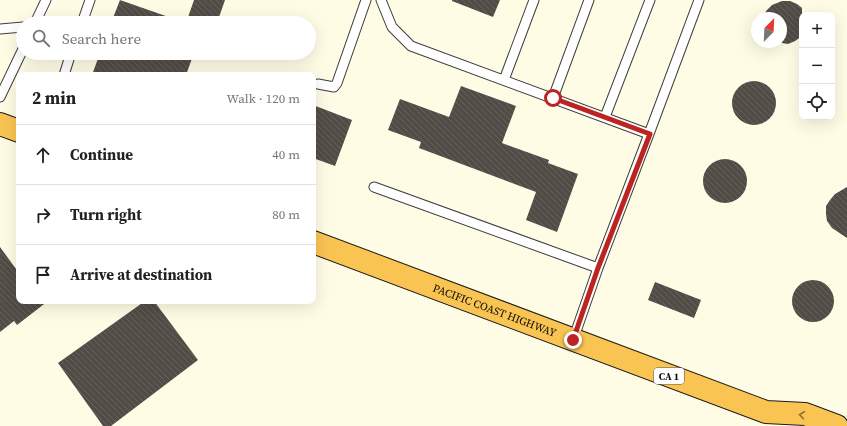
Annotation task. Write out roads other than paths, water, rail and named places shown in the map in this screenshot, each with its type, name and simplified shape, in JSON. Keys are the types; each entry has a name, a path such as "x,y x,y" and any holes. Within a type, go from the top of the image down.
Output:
{"highway":[{"path":"0,124 16,130"},
{"name":"PACIFIC COAST HIGHWAY","path":"316,243 573,340 774,419 805,414 837,426"}],"lane":[{"path":"38,16 46,0"},
{"path":"84,16 90,0"},
{"path":"318,84 334,87 338,84 366,0"},
{"path":"381,0 392,27 411,46 650,134"},
{"path":"504,80 534,0"},
{"path":"553,98 589,0"},
{"path":"605,117 650,0"},
{"path":"573,340 598,268 650,134 699,0"},
{"path":"0,28 16,27"},
{"path":"0,97 18,60"},
{"path":"65,72 69,60"},
{"path":"374,187 598,268"}]}
